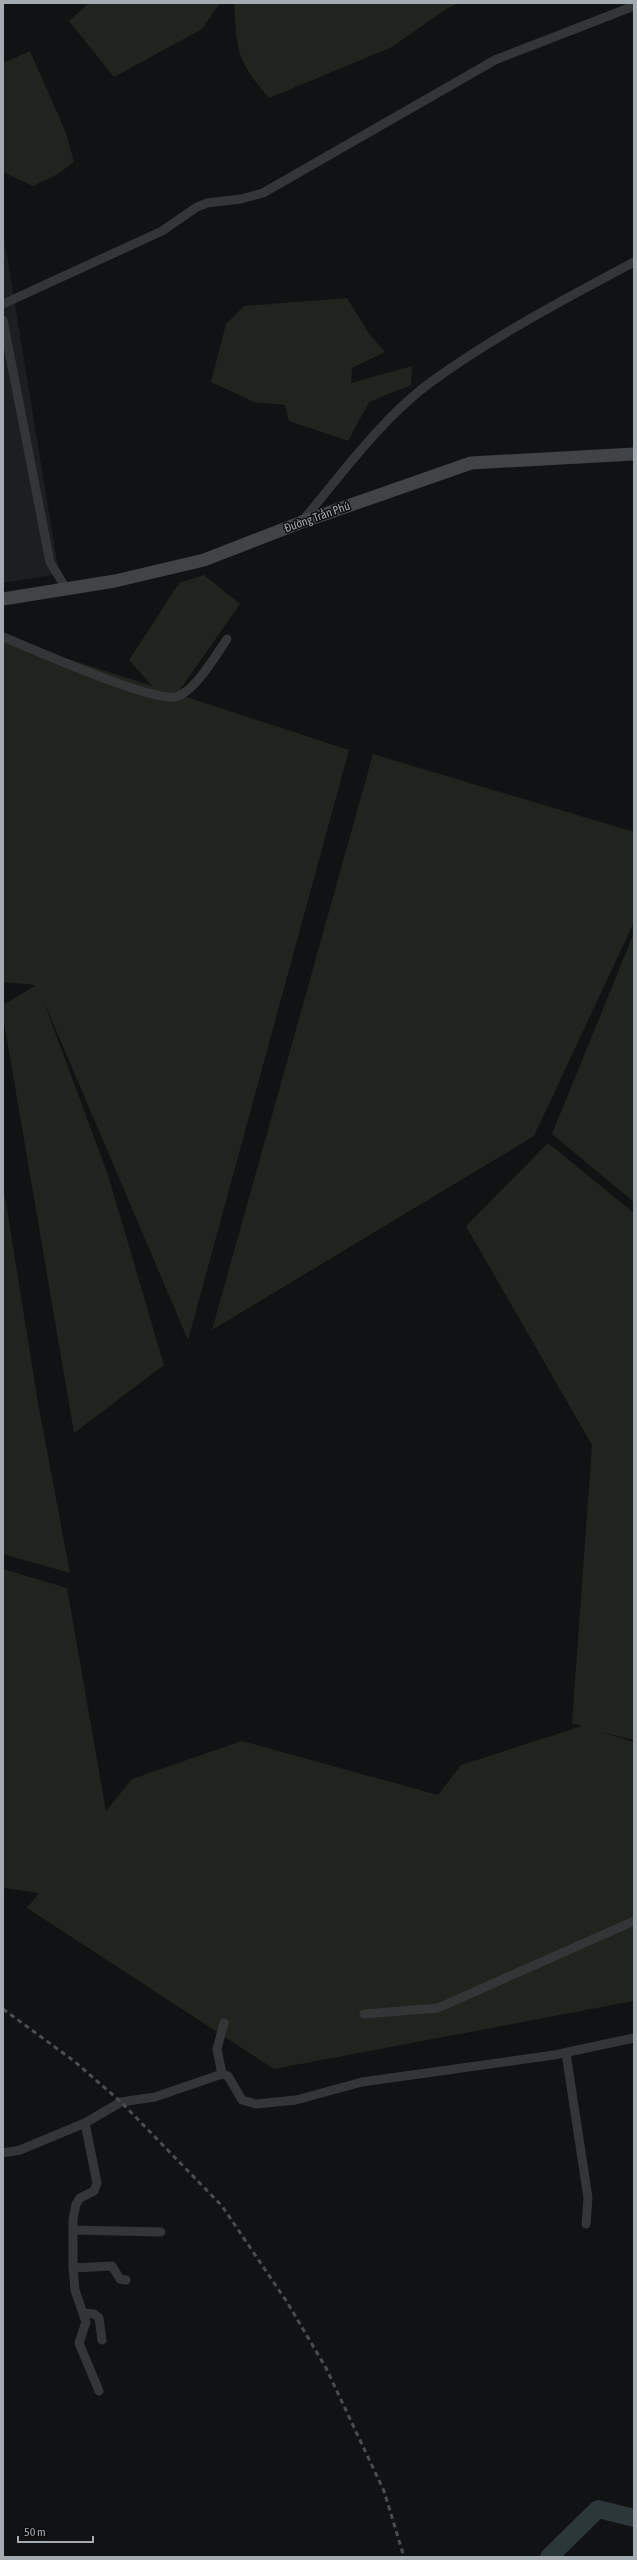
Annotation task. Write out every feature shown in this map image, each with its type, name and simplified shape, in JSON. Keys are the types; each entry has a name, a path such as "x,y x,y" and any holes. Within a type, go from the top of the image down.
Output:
{"main road":[{"name":"Đường Trần Phú","path":"3,599 67,590 204,560 302,522 471,463 634,454"}],"street":[{"path":"3,304 162,231 197,207 211,202 241,200 263,193 495,60 634,6"},
{"path":"302,522 375,434 430,383 531,317 634,262"},
{"path":"3,320 50,562 67,590"},
{"path":"3,637 142,692 175,697 193,686 227,639"},
{"path":"364,2014 438,2008 634,1921"},
{"path":"222,2074 217,2049 224,2023"},
{"path":"3,2154 20,2150 85,2123 121,2102 155,2097 222,2074 228,2076 242,2100 256,2104 296,2100 362,2082 566,2053 634,2038"},
{"path":"566,2053 588,2198 586,2224"},
{"path":"85,2123 97,2183 94,2191 80,2198 76,2204 73,2230 73,2268 75,2290 84,2313 86,2326 80,2343 99,2391"},
{"path":"73,2230 161,2232"},
{"path":"73,2268 112,2266 120,2279 126,2280"},
{"path":"84,2313 94,2314 99,2318 102,2340"}],"shaded area":[{"path":"89,3 220,3 202,29 114,77 69,21"},
{"path":"234,3 459,3 446,9 392,47 269,98 250,74 240,54 236,33"},
{"path":"30,51 66,133 74,162 58,174 33,186 3,172 3,63"},
{"path":"3,231 59,574 3,583"},
{"path":"347,298 370,335 385,352 352,368 351,383 412,366 411,385 369,402 348,441 289,421 285,405 254,402 211,382 226,324 244,306"},
{"path":"204,575 240,604 177,694 349,750 188,1340 42,997 108,1175 164,1365 74,1433 3,1016 3,1005 36,985 3,982 3,638 152,686 129,660 179,583"},
{"path":"373,754 634,832 634,922 534,1136 212,1330"},
{"path":"634,933 634,1202 552,1134"},
{"path":"548,1143 634,1213 634,1740 601,1732 634,1742 634,2001 274,2069 27,1908 39,1893 3,1888 3,1569 67,1588 106,1811 132,1779 242,1741 438,1795 461,1765 582,1726 572,1723 592,1445 466,1226"},
{"path":"3,1184 38,1403 70,1573 3,1554"}],"waterway":[{"path":"549,2557 598,2509 634,2518"}],"railway":[{"path":"3,2009 74,2061 121,2102 222,2206 287,2302 326,2368 384,2491 404,2557"}]}
